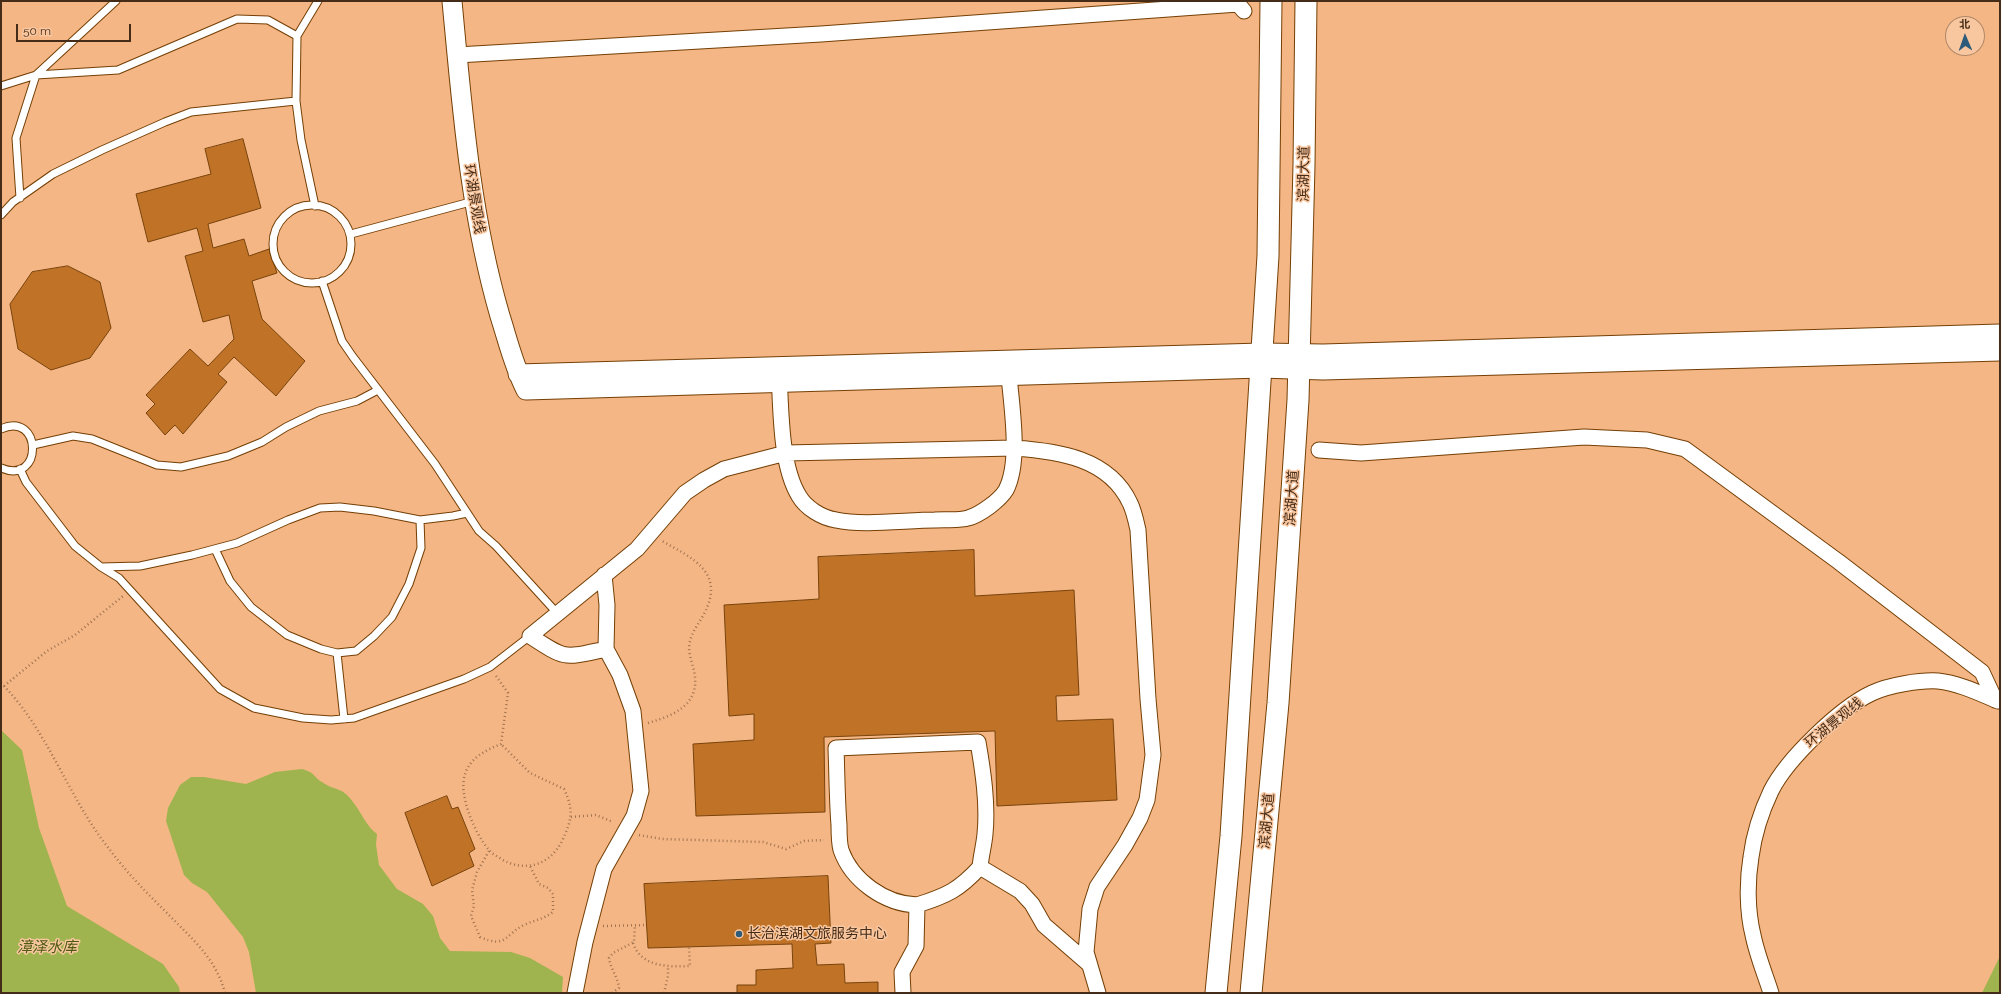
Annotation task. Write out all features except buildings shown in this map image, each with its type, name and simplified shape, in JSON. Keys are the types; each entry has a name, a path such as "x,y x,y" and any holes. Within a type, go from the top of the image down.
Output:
{"main road":[{"path":"1216,993 1231,836 1268,256 1271,1"},
{"name":"滨湖大道","path":"1251,993 1278,702 1299,361 1306,1"}],"street":[{"name":"环湖景观线","path":"452,1 474,201 489,274 522,382 779,375"},
{"path":"457,56 821,34 1081,8 1238,4 1244,12"},
{"path":"1299,361 2000,334"},
{"path":"1008,368 1014,448 1012,472 1006,490 987,509 968,519 862,522 835,520 813,511 799,497 790,478 786,453 779,375 1261,360 1299,361 2000,351"},
{"path":"1319,450 1361,453 1584,437 1647,440 1685,449 1839,562 1982,672 1997,701"},
{"path":"606,649 573,657 565,656 558,654 530,636 636,548 685,493 724,469 786,453 1014,448 1049,450 1085,460 1100,469 1118,485 1130,503 1138,530 1148,699 1153,755 1147,800 1140,818 1125,845 1097,887 1090,909 1086,952 1088,964 1098,993"},
{"path":"575,993 589,926 604,869 634,816 641,791 636,726 633,711 620,675 606,649 607,605 604,575"},
{"name":"环湖景观线","path":"1771,993 1752,935 1749,898 1751,858 1757,824 1772,789 1803,747 1841,714 1872,693 1902,684 1938,681 1974,691 1997,701"},
{"path":"978,742 982,766 985,812 985,833 980,868 964,885 946,895 917,905 908,905 878,893 861,881 850,867 841,849 836,748 978,742"},
{"path":"980,868 1020,891 1032,904 1044,925 1088,964"},
{"path":"903,993 902,972 916,946 917,905"}],"lane":[{"path":"20,198 16,138 36,75 116,1"},
{"path":"315,206 301,140 296,101 297,36 318,1"},
{"path":"1,86 36,75 118,70 237,19 268,20 297,36"},
{"path":"1,215 20,198 53,174 102,150 191,112 296,101"},
{"path":"350,234 474,201"},
{"path":"310,204 315,206 324,206 336,212 345,222 350,234 352,247 348,260 340,271 330,279 322,282 304,282 292,278 282,270 276,259 273,247 274,234 279,223 287,214 298,207 310,204"},
{"path":"322,282 342,341 435,464 479,531 496,546 557,613"},
{"path":"33,445 73,436 92,439 157,465 181,467 228,456 262,442 286,427 319,411 357,401 378,390"},
{"path":"1,429 12,426 20,428 31,438 33,445 31,459 27,465 13,471 1,468"},
{"path":"20,469 26,482 75,546 101,567 119,578 220,689 254,708 303,718 331,720 354,718 490,667 530,636"},
{"path":"101,567 140,566 237,543 288,520 320,508 340,507 374,511 420,520 467,513"},
{"path":"214,549 230,581 251,607 287,635 321,649 337,653 356,652 392,617 409,584 422,548 420,520"},
{"path":"337,653 344,719"}],"path":[{"path":"636,726 674,714 688,703 695,690 695,676 689,647 692,633 710,602 706,573 699,562 650,534"},
{"path":"4,686 46,651 75,635 130,589"},
{"path":"490,667 508,693 501,744"},
{"path":"1,683 15,697 54,754 80,804 109,850 168,914 194,939 215,966 225,993"},
{"path":"501,744 530,774 564,789 570,802 571,817 554,854 544,861 530,866 511,864 489,851 474,825 467,808 463,788 465,774 472,762 481,754 501,744"},
{"path":"571,817 585,815 607,818 644,837 662,839 764,842 786,849 804,841 840,840"},
{"path":"489,851 477,872 472,890 474,906 471,916 480,937 491,941 504,940 523,925 546,918 552,912 553,894 548,888 539,884 530,866"},
{"path":"635,925 633,943 635,951 647,961 654,964 668,966 690,966 689,947"},
{"path":"589,926 646,925"},
{"path":"612,993 619,988 609,958 613,953 633,943"},
{"path":"664,993 668,976 668,966"}],"water":[{"name":"漳泽水库","path":"1,730 22,750 39,828 67,906 163,964 179,987 180,993 1,993"},
{"path":"302,769 312,773 326,785 342,791 349,797 369,827 377,834 376,845 379,865 397,889 423,904 433,916 440,938 450,951 511,952 530,958 563,977 562,993 256,993 249,952 243,937 207,892 192,883 184,875 166,821 168,808 180,785 191,777 204,777 246,784 275,772"},
{"path":"2000,956 2000,993 1982,993"}],"place":[{"name":"长治滨湖文旅服务中心","path":"739,934"}]}
